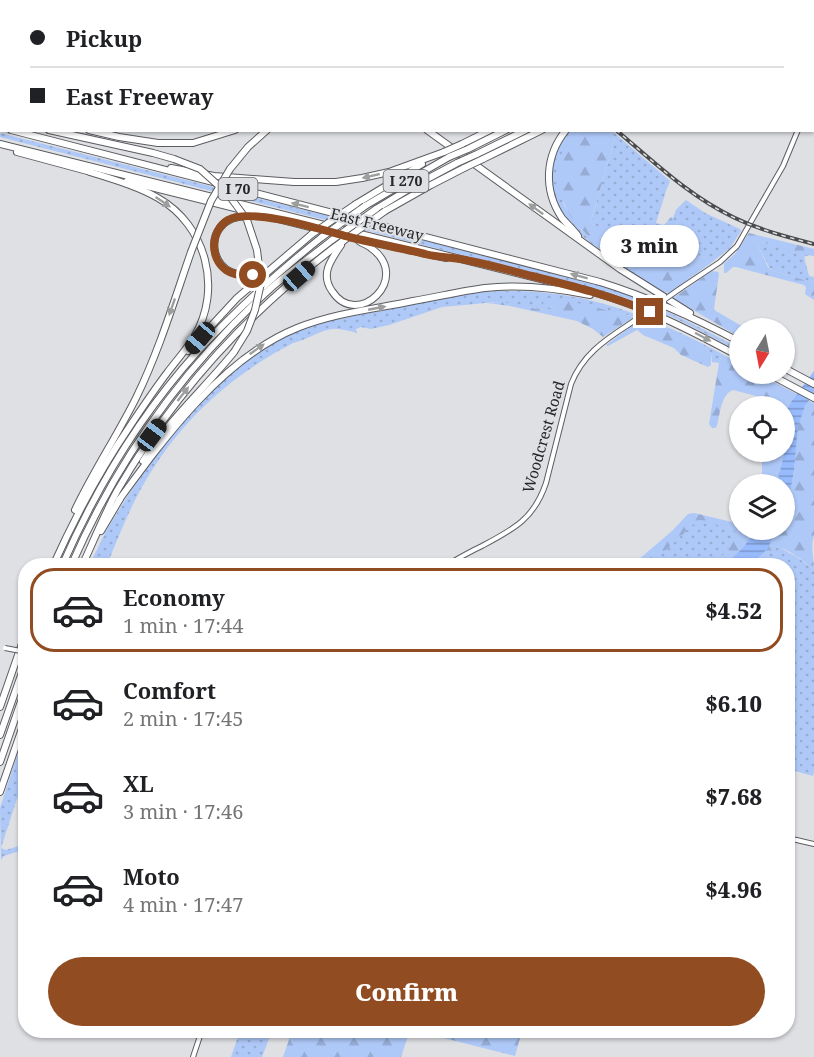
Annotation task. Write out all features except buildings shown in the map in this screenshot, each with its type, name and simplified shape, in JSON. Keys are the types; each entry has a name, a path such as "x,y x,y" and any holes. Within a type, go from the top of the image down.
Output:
{"highway":[{"name":"East Freeway","path":"19,132 600,282 638,295 729,336"},
{"path":"58,132 174,159 200,169 228,194 247,220 258,250 261,283 247,331 234,352 158,439 88,552"},
{"path":"77,132 112,144"},
{"path":"98,132 158,143 193,143 229,132"},
{"path":"55,558 81,498 124,422 150,369 211,201 230,169 248,147 265,132"},
{"path":"430,132 633,278 711,326"},
{"path":"465,146 487,132"},
{"path":"158,386 227,307 312,234 356,204 465,146 501,132"},
{"name":"I 270","path":"75,558 116,475 145,431 173,393 244,314 281,279 376,209 457,163 522,132"},
{"path":"85,558 117,491 152,435 218,352 258,312 320,258 385,212 416,193 538,132"},
{"path":"565,132 551,160 549,185 552,198 564,221 584,243"},
{"name":"East Freeway","path":"0,145 614,298 700,335 729,351"},
{"path":"0,145 90,172 351,237 438,257 468,260"},
{"path":"121,158 214,176 336,182 362,178 447,155"},
{"name":"I 270","path":"66,558 84,518 131,439 197,352 245,304 322,237 365,206 447,155"},
{"path":"55,558 103,469 194,336 204,314 208,288 204,256 190,228 178,213 149,193 90,172"},
{"path":"279,261 253,275 235,274 227,271 218,262 214,244 220,227 227,220 235,217 282,220"},
{"path":"343,241 328,266 326,277 328,285 336,297 345,302 357,305 365,303 374,298 382,289 386,280 386,269 382,260 371,248 351,237"},
{"path":"119,500 156,449 225,375 265,343 300,327 333,317 457,293 505,287 536,287 582,293 633,307 667,320"},
{"path":"795,374 814,384"},
{"path":"788,384 814,398"},
{"path":"0,707 18,655"},
{"path":"0,735 18,683"},
{"path":"0,762 18,710"},
{"path":"0,792 18,740"}],"street":[{"name":"Woodcrest Road","path":"460,558 512,530 530,513 542,495 571,384 583,362 595,348 730,253 740,241 783,166 797,132"},
{"path":"3,648 18,651"},
{"path":"795,840 814,844"},
{"path":"193,1057 199,1038"}],"green space":[{"path":"568,132 581,132 560,159 558,180 564,205 581,230 669,293 667,294 644,281 588,241 566,219 554,194 552,182 555,156"},
{"path":"581,132 609,132 615,138 592,217 592,224 632,239 665,243 673,239 661,233 671,217 674,221 670,229 680,222 685,230 683,251 710,259 711,263 669,293 650,283 583,231 570,214 558,182 559,161 570,142"},
{"path":"609,132 613,132 670,181 656,223 664,225 662,234 673,239 670,243 640,241 620,236 592,224 615,138"},
{"path":"0,133 600,285 636,298 688,322 729,343 729,346 675,318 607,292 0,137"},
{"path":"686,200 705,213 741,231 730,248 711,263 707,258 683,251 687,233 678,222 672,229 670,228 676,210"},
{"path":"749,233 814,249 814,256 761,242 758,246 768,267 774,271 814,283 814,300 805,294 804,285 736,267 724,273 724,263 735,254"},
{"path":"761,242 809,255 804,257 809,276 814,277 814,283 774,271 769,267 758,246"},
{"path":"712,271 718,272 714,309 729,319 729,331 673,298"},
{"path":"482,292 536,292 593,301 638,315 722,354 719,363 712,362 711,353 699,345 627,315 544,305 555,308 551,310 495,302 442,307 389,325 371,329 361,327 356,329 357,333 338,329 322,332 293,343 268,357 222,390 202,408 183,428 150,473 132,506 110,558 93,558 107,529 161,448 219,383 272,341 319,323"},
{"path":"545,299 634,317 603,337 577,321 487,303 511,303 539,309 555,308 544,305"},
{"path":"641,319 678,333 704,348 711,353 711,365 708,367 681,355 674,348 643,335 637,330 606,345"},
{"path":"722,354 729,358 729,384 778,384 797,394 795,397 756,396 733,390 723,400 717,426 712,428 709,424"},
{"path":"809,401 814,403 814,536 812,548 814,570 781,548 772,551 765,558 759,558 768,548 772,540 795,540 793,474 797,426 805,406"},
{"path":"762,462 783,462 780,474 762,474"},
{"path":"694,513 729,521 729,528 698,520 657,558 640,558 688,514"},
{"path":"692,514 729,527 729,540 762,540 801,560 814,570 813,776 795,771 795,558 643,558"},
{"path":"734,540 749,540 732,558 720,558"},
{"path":"18,753 18,796 1,848 6,850 18,846 18,851 4,856 1,860 0,808"},
{"path":"238,1038 269,1038 262,1057 231,1057"},
{"path":"289,1038 407,1038 401,1057 283,1057"},
{"path":"444,1038 520,1038 515,1056"}],"shaded area":[{"path":"814,371 814,394 805,406 798,426 795,459 795,397"},
{"path":"782,462 795,462 793,474 779,474"},
{"path":"749,540 772,540 768,548 758,558 732,558"}],"railway":[{"path":"618,132 673,178 719,210 754,226 814,244"}],"route":[{"path":"253,275 239,275 227,271 215,255 214,240 217,232 225,222 235,217 282,220 438,257 468,260 593,292 650,312"}]}
